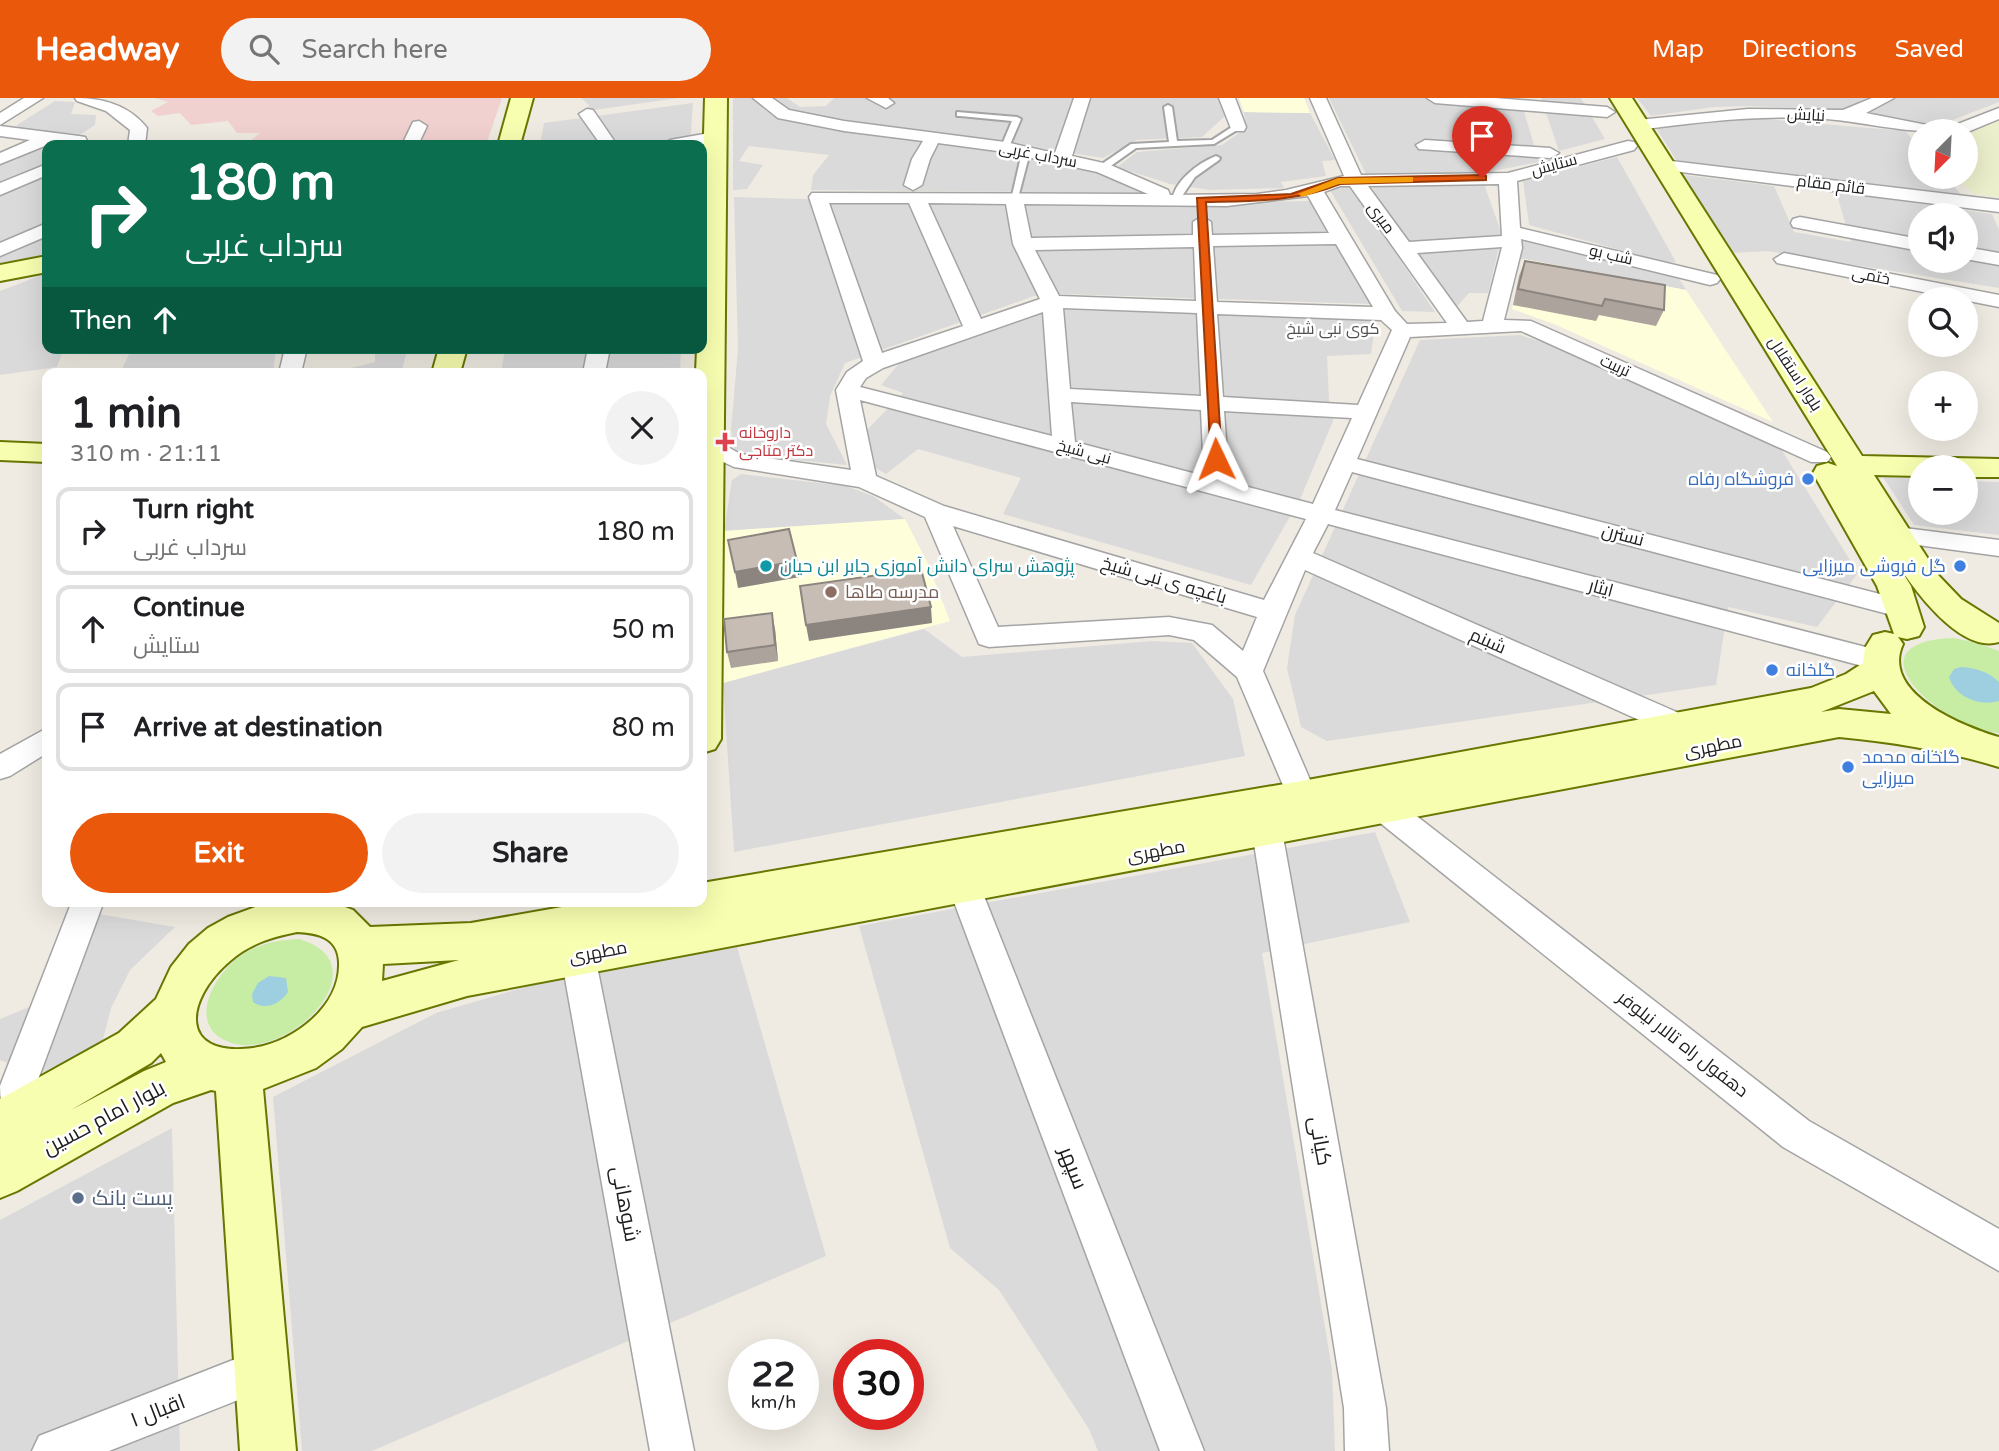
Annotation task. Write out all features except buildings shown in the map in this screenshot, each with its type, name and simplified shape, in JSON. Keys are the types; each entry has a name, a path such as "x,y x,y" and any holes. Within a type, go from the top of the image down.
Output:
{"main road":[{"path":"510,140 522,98"},
{"path":"707,314 708,221 716,98"},
{"name":"بلوار استقلال","path":"1609,103 1633,135 1662,165 1934,592 1949,607 1994,635"},
{"name":"بلوار استقلال","path":"1633,135 1710,279 1894,586 1905,618"},
{"path":"0,273 42,265"},
{"path":"0,451 42,453"},
{"path":"1853,465 1999,468"},
{"path":"1984,748 1937,729 1910,710 1891,689 1881,665 1881,651 1905,618 1994,635"},
{"name":"مطهری","path":"707,900 1303,796 1817,700 1859,683 1881,665"},
{"name":"مطهری","path":"347,1011 467,977 1839,723 1893,728 1984,748"},
{"name":"مطهری","path":"359,946 471,941 669,907"},
{"path":"298,908 343,926 359,946 363,962 359,986 347,1011 326,1035 299,1054 269,1067 224,1070 190,1058 177,1040 173,1012 179,994 193,970 214,948 240,930 298,908"},
{"path":"5,1106 63,1090 135,1048 173,1012"},
{"path":"224,1070 261,1370 268,1451"},
{"name":"بلوار امام حسین","path":"0,1174 160,1086 224,1070"}],"street":[{"path":"0,120 35,98"},
{"path":"83,98 104,106 139,128 137,140"},
{"name":"سرداب غربی","path":"761,98 784,114 844,126 1005,147 1102,168 1175,200 1291,197 1314,191"},
{"path":"1062,159 1082,98"},
{"path":"1227,98 1238,127"},
{"name":"میری","path":"1318,98 1355,181 1461,328"},
{"path":"1435,98 1609,103"},
{"path":"1842,117 1886,98"},
{"path":"1425,145 1552,159 1534,102"},
{"path":"0,131 88,136 104,106"},
{"name":"نیایش","path":"1633,135 1747,112 1842,117 1908,125"},
{"path":"1978,122 1999,113"},
{"path":"587,114 605,140"},
{"path":"412,140 419,126"},
{"name":"ستایش","path":"1314,191 1338,181 1508,178 1552,159 1633,135"},
{"path":"45,140 54,136"},
{"path":"698,140 715,137"},
{"path":"933,138 921,159 914,192 975,328"},
{"path":"0,159 42,141"},
{"name":"قائم مقام","path":"1662,165 1993,205"},
{"path":"0,190 42,171"},
{"path":"1492,326 1513,248 1508,178"},
{"path":"1975,189 1993,205 1999,225"},
{"path":"1249,671 1272,612 1297,557 1321,514 1364,412 1394,322 1314,191"},
{"path":"875,363 818,197 914,192 1014,198 1175,200"},
{"path":"1890,193 1895,241"},
{"path":"1014,198 1023,244 1052,302 1064,447"},
{"path":"1201,200 1217,487"},
{"path":"1800,223 1908,243"},
{"path":"0,250 42,231"},
{"name":"شب بو","path":"1403,248 1512,236 1710,279"},
{"path":"1023,244 1342,238"},
{"path":"1978,255 1999,259"},
{"name":"ختمی","path":"1784,259 1999,301"},
{"path":"0,282 42,265"},
{"path":"707,446 734,460 865,480 847,390 860,371 875,363 1052,302"},
{"name":"تربیت","path":"1052,302 1208,308 1461,328 1524,325 1818,457"},
{"name":"نبی شیخ","path":"847,390 1321,514"},
{"path":"1060,395 1364,412"},
{"name":"نسترن","path":"1342,462 1905,618"},
{"name":"باغچه ی نبی شیخ","path":"865,480 935,512 1272,612"},
{"path":"935,512 989,637 1169,626 1202,632 1249,671 1303,796"},
{"name":"ایثار","path":"1321,514 1881,665"},
{"path":"1897,535 1999,548"},
{"name":"شبنم","path":"1297,557 1678,725"},
{"path":"0,768 42,742"},
{"name":"دهفول راه تالار نیلوفر","path":"1385,808 1796,1134 1999,1251"},
{"name":"کیانی","path":"1267,831 1365,1408 1367,1451"},
{"name":"سپهر","path":"964,886 1182,1451"},
{"path":"5,1106 86,907"},
{"name":"شوهانی","path":"578,956 673,1451"},
{"name":"اقبال ۱","path":"54,1451 261,1370"}],"lane":[{"path":"1168,107 1173,145"},
{"path":"960,114 1017,119 1005,147"},
{"path":"1102,168 1134,146 1214,142 1238,127"},
{"path":"1014,198 1027,152"},
{"path":"1175,200 1180,188 1200,167 1216,158"}],"shaded area":[{"path":"155,98 502,98 488,140 251,140 260,133 237,133 228,121 191,125 180,113 158,116 151,111 168,102"},
{"path":"581,98 678,98 587,111 589,105"},
{"path":"733,98 751,98 774,117 842,130 986,149 1097,172 1143,193 811,190 813,175 829,155 749,146 739,161 763,165 747,189 733,190"},
{"path":"772,98 787,98 800,107 826,106 834,98 1219,98 1225,116 1202,137 1137,140 1103,158 996,141 847,123 789,110"},
{"path":"1239,98 1304,98 1310,113 1244,112"},
{"path":"1329,98 1520,98 1539,162 1493,171 1485,187 1502,235 1488,293 1469,293 1454,310 1379,201"},
{"path":"1541,98 1581,98 1605,139 1559,151"},
{"path":"1637,98 1999,98 1999,102 1955,119 1908,120 1827,109 1750,106 1714,107 1651,116"},
{"path":"55,101 75,102 71,114 96,115 95,125 81,134 18,129 17,125"},
{"path":"693,103 690,140 541,140 544,123"},
{"path":"1244,112 1310,113 1335,160 1322,161 1326,176 1281,182 1284,188 1210,190 1170,184 1117,167 1137,152 1222,145 1246,128"},
{"path":"1999,116 1999,197 1973,194 1968,189 1978,189 1978,125"},
{"path":"1753,118 1905,131 1908,134 1908,188 1676,160 1657,129 1711,120"},
{"path":"42,145 42,255 0,263 0,162"},
{"path":"1617,157 1676,262 1664,262 1529,225 1523,181"},
{"path":"1684,175 1774,186 1794,232 1851,242 1836,192 1914,203 1908,203 1908,273 1978,273 1978,212 1992,214 1999,230 1999,288 1768,251 1732,253"},
{"path":"1341,185 1350,185 1435,312 1402,311 1330,190"},
{"path":"1919,189 1956,189 1961,194"},
{"path":"734,197 1035,206 1310,201 1370,304 1063,294 1034,296 845,363 830,396 826,424 847,465 735,454 731,429 738,349"},
{"path":"1519,236 1676,274 1686,290 1517,258"},
{"path":"1524,259 1686,290 1773,422 1554,324 1512,309"},
{"path":"42,275 42,354 62,354 57,367 0,375 0,291"},
{"path":"1069,310 1376,318 1371,354 1327,356 1333,421 1301,497 1251,585 1003,514 1021,478 918,449 886,474 874,467 867,430 903,393 881,385 902,360 1042,312"},
{"path":"1520,335 1554,346 1781,449 1858,573 1817,627 1728,607 1716,685 1327,741 1301,727 1287,668 1295,615 1420,340"},
{"path":"129,354 275,354 274,368 122,368"},
{"path":"375,354 406,354 402,368 352,368 375,362"},
{"path":"504,354 681,354 680,368 502,368"},
{"path":"741,474 846,486 873,496 905,519 724,531 732,480"},
{"path":"1883,477 1908,478 1908,516"},
{"path":"1978,481 1999,482 1999,535 1914,525 1978,525"},
{"name":"مدرسه طاها","path":"905,519 927,562 950,621 723,683 724,531"},
{"path":"924,629 962,657 1152,641 1192,643 1233,699 1245,756 734,852 723,683"},
{"path":"1375,832 1410,922 1262,953 1332,1369 1335,1451 1098,1451 1089,1429 999,1290 950,1248 859,926"},
{"path":"93,913 175,927 130,970 111,1008 102,1044 38,1074 0,1060 0,1019 63,993"},
{"path":"737,947 826,1256 372,1451 302,1451 273,1097 436,1013 549,980"},
{"path":"172,1128 180,1451 0,1451 0,1220"}],"green space":[{"path":"1954,638 1999,651 1999,733 1975,727 1951,716 1929,701 1913,684 1904,668 1906,653 1922,643"},
{"path":"299,939 323,952 332,969 330,988 318,1008 299,1026 276,1039 252,1045 229,1042 216,1035 209,1025 206,1013 208,1001 220,976 229,965 260,946"}],"water":[{"path":"1961,667 1982,671 1999,682 1999,701 1984,703 1962,695 1949,677 1954,669"},
{"path":"269,976 286,978 288,992 272,1005 258,1005 253,1002 252,994 258,983"}],"slow traffic":[{"path":"1303,194 1338,181 1409,179"}],"place":[{"name":"داروخانه دکتر متاجی","path":"725,442"},
{"name":"فروشگاه رفاه","path":"1808,479"},
{"name":"پژوهش سرای دانش آموزی جابر ابن حیان","path":"766,566"},
{"name":"گل فروشی میرزایی","path":"1960,566"},
{"name":"مدرسه طاها","path":"831,592"},
{"name":"گلخانه","path":"1772,670"},
{"name":"گلخانه محمد میرزایی","path":"1848,767"},
{"name":"پست بانک","path":"78,1198"}],"district":[{"name":"کوی نبی شیخ","path":"1333,329"}],"route":[{"path":"1216,459 1201,200 1291,197 1338,181 1482,178"}]}
